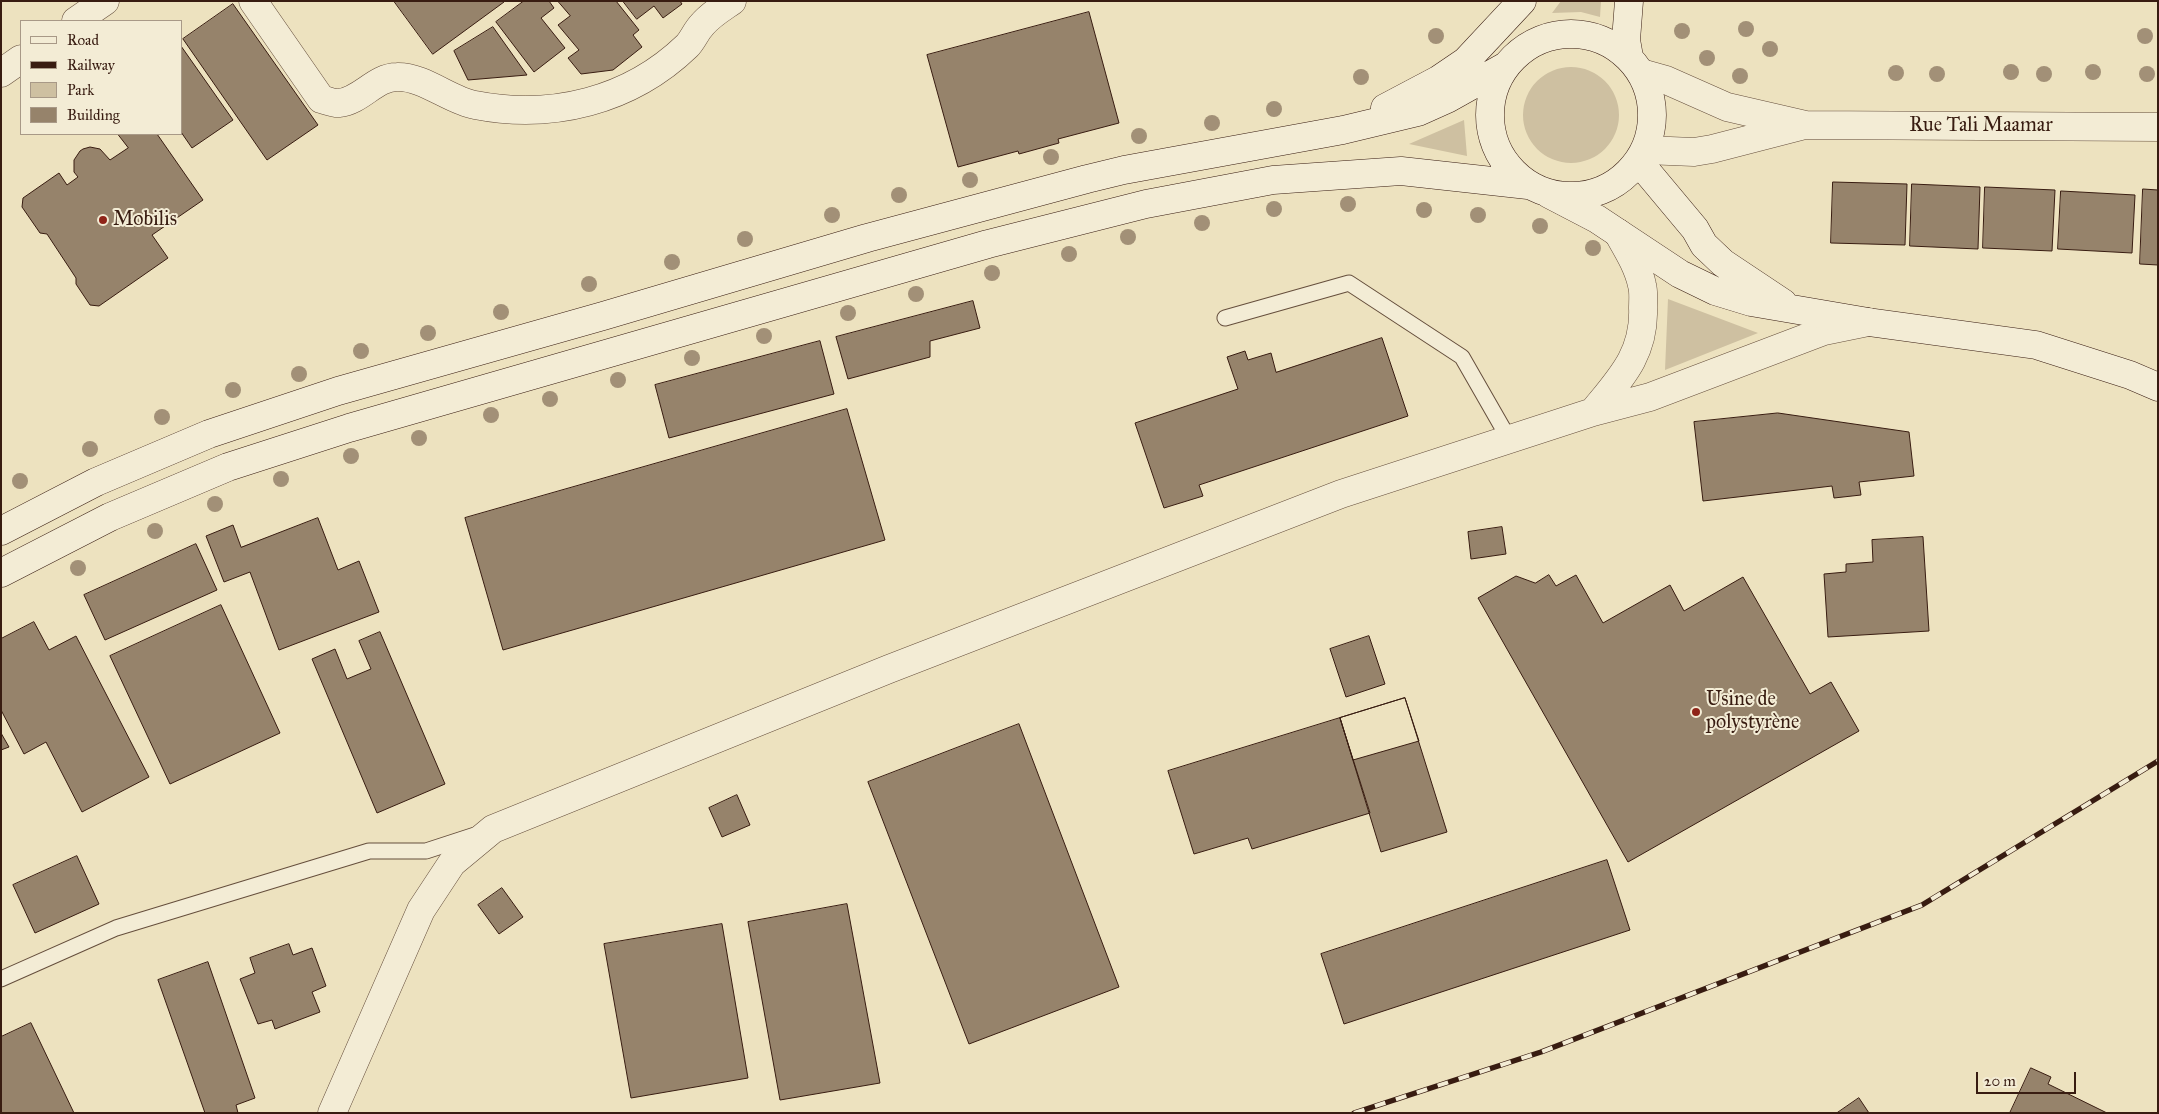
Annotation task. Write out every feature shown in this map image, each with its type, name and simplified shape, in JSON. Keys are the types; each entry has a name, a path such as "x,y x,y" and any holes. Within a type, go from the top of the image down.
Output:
{"main road":[{"path":"77,20 105,1"},
{"path":"253,1 321,99 338,104 358,97 374,84 397,77 420,82 474,105 525,110 576,106 618,92 640,81 655,73 688,45 702,24 732,1"},
{"path":"1343,130 1438,80 1459,66 1489,38 1522,1"},
{"path":"1537,1 1512,59 1495,85 1489,107 1490,130 1498,152 1511,170 1539,189 1618,232 1680,274 1715,291 1751,302 1868,322 2036,346 2130,375 2158,387"},
{"path":"1,573 110,517 228,467 349,428 988,244 1146,204 1273,180 1401,171 1539,189 1568,197 1587,196 1606,190 1622,180 1642,156 1651,132 1653,111 1649,92 1635,65 1626,40 1630,1"},
{"path":"1,531 96,482 209,434 338,391 603,316 867,238 1087,179 1124,170 1343,130 1418,112 1447,99 1512,59 1532,43 1548,37 1565,34 1583,34 1600,39 1615,46 1635,65 1727,107 1805,125"},
{"path":"1,73 20,60"},
{"path":"1642,156 1712,150 1805,125"},
{"name":"Rue Tali Maamar","path":"1805,125 2158,127"},
{"path":"1642,156 1695,229 1704,245 1723,263 1790,308"},
{"path":"1592,412 1623,376 1633,360 1640,343 1644,317 1643,286 1618,232"},
{"path":"332,1113 421,910 452,863 493,829 889,669 1331,498 1592,412 1650,397 1824,331 1868,322"}],"lane":[{"path":"1226,318 1349,283 1462,357 1509,439"},
{"path":"1,979 116,928 369,851 426,851 493,829"}],"green space":[{"path":"1561,1 1601,1 1600,17 1581,12 1552,13"},
{"path":"1571,67 1589,71 1605,81 1615,97 1619,115 1615,133 1605,149 1589,159 1571,163 1553,159 1537,149 1527,133 1523,115 1527,97 1537,81 1553,71"},
{"path":"1464,120 1467,156 1409,144"},
{"path":"1668,299 1758,333 1665,370"}],"building":[{"path":"394,1 503,1 504,2 433,54"},
{"path":"524,1 549,1 554,8 541,18 565,48 534,72 496,22"},
{"path":"558,1 616,1 639,30 633,35 642,47 613,70 581,74 568,58 579,50 558,25 570,16"},
{"path":"623,1 680,1 682,4 663,18 654,6 637,19"},
{"path":"233,4 318,125 267,160 183,39"},
{"path":"1089,12 1119,123 1058,139 1059,143 1019,154 1018,151 958,167 927,55"},
{"path":"493,27 527,75 468,80 454,51"},
{"path":"182,47 233,120 192,148 182,133"},
{"name":"Mobilis","path":"119,135 158,135 203,200 152,235 168,258 99,306 90,305 76,284 76,278 47,234 40,233 22,207 23,198 59,173 67,185 78,177 74,172 74,160 83,149 90,147 100,149 110,160 128,148"},
{"path":"1833,182 1907,184 1905,245 1831,243"},
{"path":"1912,184 1980,187 1978,249 1910,246"},
{"path":"1985,187 2055,190 2052,251 1983,248"},
{"path":"2143,189 2158,190 2158,265 2140,264"},
{"path":"2061,191 2135,195 2132,253 2058,249"},
{"path":"973,301 980,328 930,341 930,357 848,379 836,337"},
{"path":"1382,338 1408,416 1199,485 1203,496 1164,508 1135,423 1238,389 1227,357 1245,351 1248,360 1271,353 1276,372"},
{"path":"820,341 834,394 669,438 655,385"},
{"path":"847,409 885,540 503,650 465,518"},
{"path":"1778,413 1909,432 1914,476 1859,482 1861,495 1834,498 1832,486 1703,501 1694,422"},
{"path":"318,518 338,570 359,561 379,612 279,650 250,572 224,582 206,536 233,525 241,547"},
{"path":"1502,527 1506,554 1471,559 1468,532"},
{"path":"1923,537 1929,631 1828,637 1824,574 1846,572 1846,564 1873,562 1872,540"},
{"path":"196,544 217,590 105,640 84,595"},
{"name":"Usine de polystyrène","path":"1549,575 1556,586 1576,575 1603,623 1670,585 1684,611 1743,577 1810,694 1831,682 1859,731 1628,862 1478,598 1516,576 1535,583"},
{"path":"221,605 280,733 170,784 110,656"},
{"path":"34,622 49,650 76,636 149,777 82,812 46,742 24,754 1,710 1,639"},
{"path":"380,632 445,784 377,813 312,659 335,649 347,679 371,669 359,641"},
{"path":"1369,636 1385,684 1346,697 1330,649"},
{"path":"1405,698 1447,832 1381,852 1340,718"},
{"path":"1405,698 1419,741 1353,760 1340,718"},
{"path":"1340,718 1370,813 1252,849 1248,838 1194,854 1168,771"},
{"path":"1019,724 1119,987 969,1044 868,782"},
{"path":"1,733 9,747 1,750"},
{"path":"737,795 750,825 722,837 709,808"},
{"path":"77,856 99,904 35,933 13,885"},
{"path":"1607,860 1630,930 1344,1024 1321,954"},
{"path":"502,888 523,917 499,934 478,905"},
{"path":"847,904 880,1083 780,1100 748,922"},
{"path":"722,924 748,1078 631,1098 604,944"},
{"path":"289,944 293,955 312,948 326,986 312,992 320,1012 275,1029 272,1020 258,1024 240,979 255,973 250,958"},
{"path":"208,962 255,1098 236,1105 238,1113 205,1113 158,980"},
{"path":"31,1023 74,1113 1,1113 1,1037"},
{"path":"2031,1068 2051,1077 2048,1084 2107,1113 2010,1113"},
{"path":"1859,1098 1869,1113 1837,1113"}],"railway":[{"path":"1354,1113 1541,1052 1922,905 2158,761"}],"place":[{"name":"Mobilis","path":"103,220"},
{"name":"Usine de polystyrène","path":"1696,712"}]}
